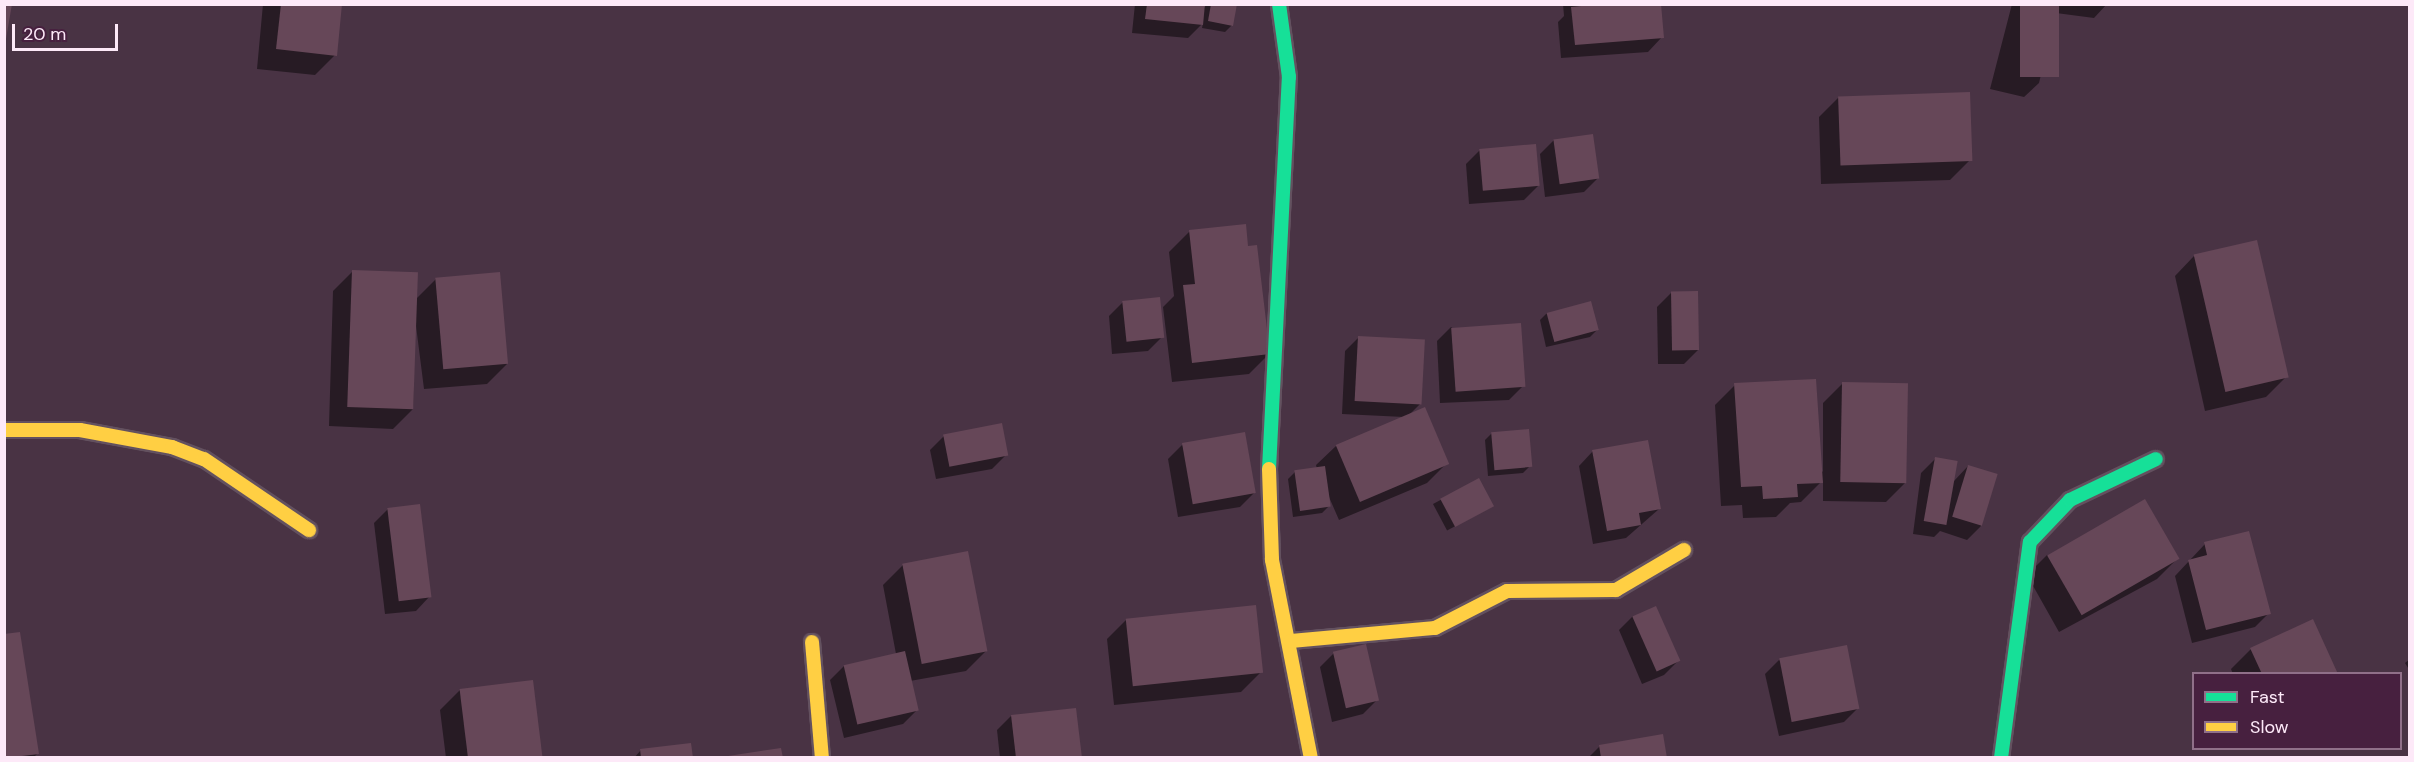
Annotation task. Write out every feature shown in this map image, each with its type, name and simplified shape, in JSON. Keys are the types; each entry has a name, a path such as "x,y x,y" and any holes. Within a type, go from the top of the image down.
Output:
{"street":[{"path":"1279,4 1289,77 1282,265 1268,444 1272,560 1291,641 1311,758"},
{"path":"4,430 80,430 172,447 204,459 309,530"},
{"path":"2001,758 2030,542 2070,500 2156,459"},
{"path":"1291,641 1436,628 1507,591 1616,590 1684,550"},
{"path":"812,642 822,758"}],"building":[{"path":"4,4 12,4 6,39 4,38"},
{"path":"281,4 342,4 337,56 276,49"},
{"path":"1147,4 1205,4 1203,25 1145,19"},
{"path":"1211,4 1237,4 1233,26 1208,21"},
{"path":"1601,4 1661,4 1664,38 1575,45 1571,7"},
{"path":"2020,5 2059,5 2059,77 2020,77"},
{"path":"1970,92 1972,161 1840,166 1838,97"},
{"path":"1593,134 1599,179 1560,184 1553,140"},
{"path":"1536,144 1540,186 1483,191 1479,149"},
{"path":"1246,224 1248,246 1257,245 1270,354 1192,363 1183,285 1195,284 1189,230"},
{"path":"2257,240 2289,377 2225,392 2194,255"},
{"path":"352,270 418,272 413,409 347,407"},
{"path":"500,272 508,364 443,369 435,278"},
{"path":"1671,291 1698,291 1699,350 1672,350"},
{"path":"1160,297 1164,338 1126,342 1122,301"},
{"path":"1591,301 1599,330 1554,342 1547,313"},
{"path":"1521,323 1525,387 1456,392 1451,328"},
{"path":"1358,336 1425,340 1422,404 1355,401"},
{"path":"1816,379 1823,483 1797,484 1798,497 1763,499 1762,486 1741,487 1734,383"},
{"path":"1842,382 1908,383 1906,483 1840,482"},
{"path":"1425,407 1449,464 1360,502 1336,445"},
{"path":"1002,423 1008,455 949,467 943,434"},
{"path":"1529,429 1532,467 1494,470 1491,432"},
{"path":"1245,432 1256,493 1193,504 1182,443"},
{"path":"1648,440 1661,509 1639,513 1641,525 1607,531 1592,450"},
{"path":"1935,457 1958,461 1946,525 1924,521"},
{"path":"1968,465 1998,474 1982,526 1952,517"},
{"path":"1325,466 1331,507 1300,511 1294,470"},
{"path":"1479,478 1494,506 1455,527 1440,499"},
{"path":"2145,499 2180,559 2082,615 2047,556"},
{"path":"420,504 431,597 399,601 387,508"},
{"path":"2249,531 2271,614 2206,630 2188,560 2207,555 2204,542"},
{"path":"968,551 987,651 922,664 902,564"},
{"path":"1256,605 1263,673 1133,686 1126,619"},
{"path":"1656,606 1680,661 1657,671 1632,617"},
{"path":"2313,619 2337,672 2261,672 2250,648"},
{"path":"20,632 39,754 4,758 4,634"},
{"path":"1366,644 1379,701 1346,708 1333,652"},
{"path":"1847,645 1859,709 1792,722 1779,658"},
{"path":"905,651 919,710 857,725 844,665"},
{"path":"533,680 543,758 468,758 460,689"},
{"path":"1076,708 1082,758 1016,758 1011,715"},
{"path":"1663,734 1667,758 1601,758 1599,745"},
{"path":"691,743 693,758 641,758 640,749"},
{"path":"781,748 783,758 729,758 728,756"}],"traffic: fast":[{"path":"1269,469 1289,77 1279,4"},
{"path":"2001,758 2030,542 2070,500 2156,459"}],"traffic: slow":[{"path":"4,430 80,430 172,447 204,459 309,530"},
{"path":"1269,469 1272,560 1311,758"},
{"path":"1291,641 1435,628 1507,591 1616,590 1684,550"},
{"path":"812,642 822,758"}]}
